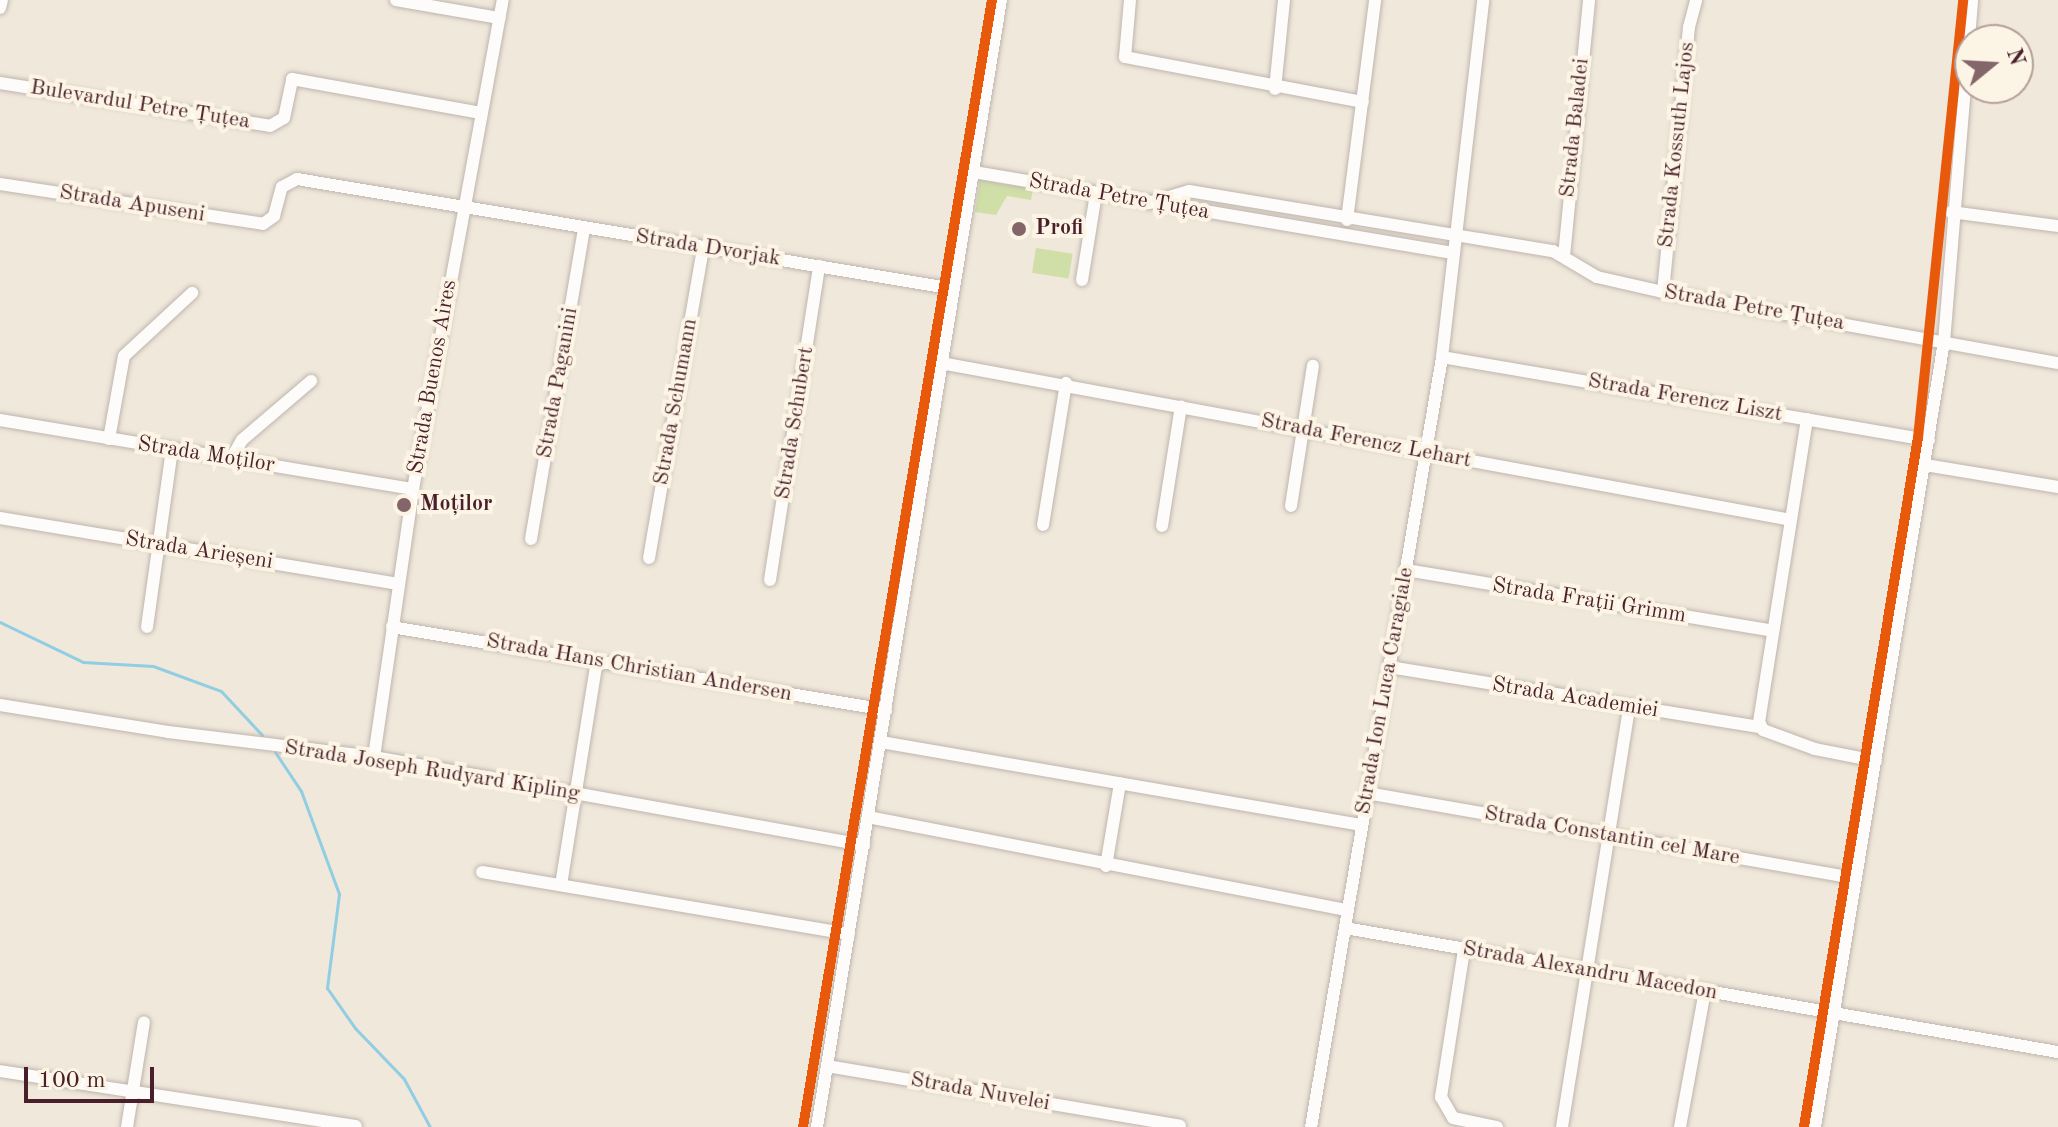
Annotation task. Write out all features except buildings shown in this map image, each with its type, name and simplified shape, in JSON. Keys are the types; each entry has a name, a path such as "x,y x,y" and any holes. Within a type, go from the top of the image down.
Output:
{"street":[{"path":"0,8 2,0"},
{"path":"396,0 499,18"},
{"name":"Strada Buenos Aires","path":"374,757 413,489 503,0"},
{"path":"817,1127 1001,0"},
{"path":"1130,0 1125,57 1275,89 1363,102"},
{"path":"1275,89 1284,0"},
{"path":"1334,233 1341,220 1363,102 1375,0"},
{"name":"Strada Ion Luca Caragiale","path":"1311,1127 1442,357 1483,0"},
{"name":"Strada Baladei","path":"1564,256 1589,0"},
{"name":"Strada Kossuth Lajos","path":"1663,292 1689,27 1696,0"},
{"path":"1815,1127 1944,342 1951,212 1972,0"},
{"name":"Bulevardul Petre Țuțea","path":"0,83 270,126 284,118 292,79 481,113"},
{"name":"Strada Petre Țuțea","path":"974,172 1454,253"},
{"name":"Strada Dvorjak","path":"263,224 274,216 282,187 297,179 954,289"},
{"name":"Strada Apuseni","path":"0,184 263,224"},
{"name":"Strada Petre Țuțea","path":"1149,203 1189,191 1341,220 1564,256 1597,277 1663,292 2058,363"},
{"path":"1082,280 1096,194"},
{"path":"1951,212 2058,226"},
{"name":"Strada Paganini","path":"531,539 584,228"},
{"name":"Strada Schumann","path":"649,558 703,247"},
{"name":"Strada Schubert","path":"770,580 819,266"},
{"path":"109,439 124,356 192,293"},
{"name":"Strada Ferencz Liszt","path":"1442,357 1929,440"},
{"name":"Strada Ferencz Lehart","path":"941,363 1066,383 1426,454 1791,520"},
{"path":"1291,506 1313,366"},
{"path":"231,459 242,440 311,381"},
{"path":"1043,525 1066,383"},
{"path":"1162,526 1181,406"},
{"path":"1761,727 1807,419"},
{"name":"Strada Moților","path":"0,420 413,489"},
{"path":"147,627 156,544 172,449"},
{"path":"1925,465 2058,487"},
{"name":"Strada Arieșeni","path":"0,518 399,584"},
{"name":"Strada Frații Grimm","path":"1406,570 1773,631"},
{"name":"Strada Hans Christian Andersen","path":"392,627 886,710"},
{"path":"561,885 597,660"},
{"name":"Strada Academiei","path":"1389,667 1761,727 1815,749 1876,761"},
{"name":"Strada Joseph Rudyard Kipling","path":"0,705 168,732 374,757 864,845"},
{"path":"1562,1127 1584,971 1629,707"},
{"path":"881,742 1362,825"},
{"path":"1106,866 1120,783"},
{"name":"Strada Constantin cel Mare","path":"1367,793 1856,878"},
{"path":"868,817 1106,866 1348,910"},
{"path":"482,872 849,934"},
{"name":"Strada Alexandru Macedon","path":"1345,928 2058,1052"},
{"path":"1464,950 1441,1097 1444,1109 1453,1118 1497,1127"},
{"path":"1680,1127 1705,991"},
{"path":"127,1127 144,1022"},
{"name":"Strada Nuvelei","path":"827,1066 1180,1126"},
{"path":"0,1071 356,1126"}],"green space":[{"path":"980,180 1033,189 1031,200 1007,196 996,215 975,212"},
{"path":"1036,248 1073,254 1069,278 1032,273"}],"waterway":[{"path":"0,622 83,662 153,666 221,691 262,735"},
{"path":"275,752 301,791 339,894 327,988 355,1028 404,1079 430,1127"}],"cycle path":[{"path":"803,1127 992,0"},
{"path":"1804,1127 1918,438 1963,0"}],"place":[{"name":"Profi","path":"1019,229"},
{"name":"Moților","path":"404,505"}]}
